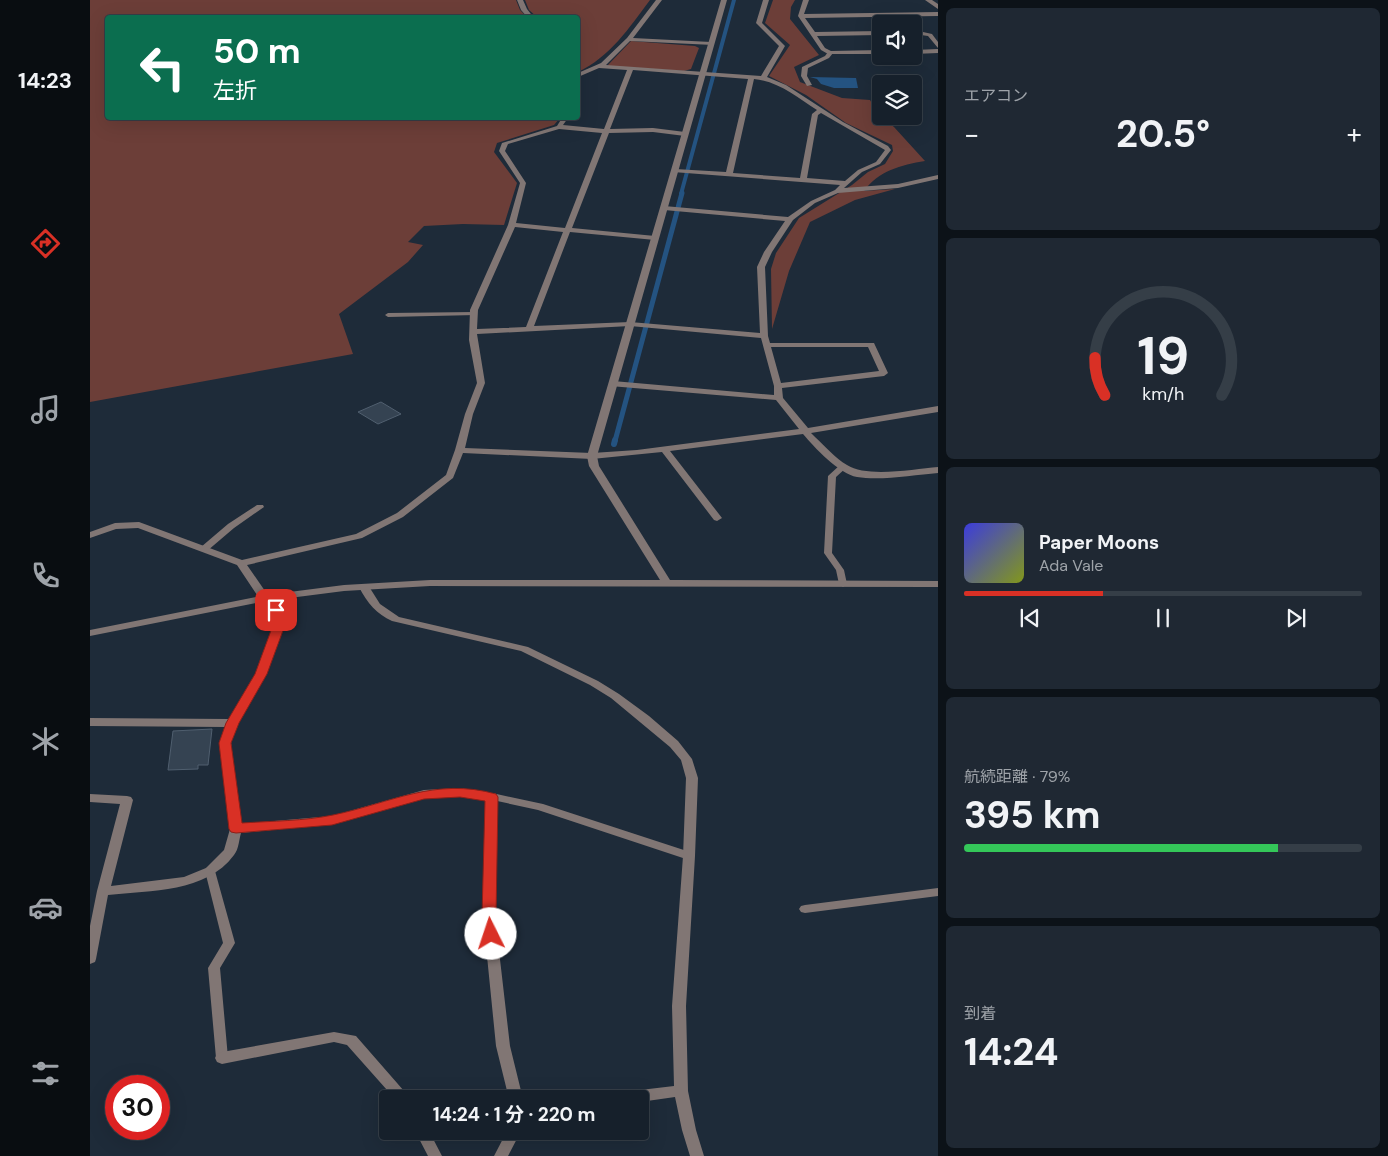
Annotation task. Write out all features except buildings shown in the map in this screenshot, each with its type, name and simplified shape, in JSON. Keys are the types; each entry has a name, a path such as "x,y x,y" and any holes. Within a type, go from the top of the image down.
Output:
{"street":[{"path":"520,0 524,10 529,15"},
{"path":"580,75 599,66 630,39 658,0"},
{"path":"667,583 594,466 592,456 724,0"},
{"path":"762,78 782,46 759,23 766,0"},
{"path":"801,16 806,0"},
{"path":"928,0 938,7"},
{"path":"801,16 938,14"},
{"path":"801,16 823,49 830,53 872,52"},
{"path":"813,34 872,33"},
{"path":"922,34 930,35 938,46"},
{"path":"630,39 711,44"},
{"path":"922,52 938,51"},
{"path":"599,66 762,78 784,86 841,123 886,147 888,150 878,163 860,171 837,191 813,202 790,219 768,252 761,268 765,340 778,386 779,398 805,430 843,467 857,474 871,475 938,470"},
{"path":"529,329 631,68"},
{"path":"729,175 751,77"},
{"path":"803,180 816,114 821,110"},
{"path":"559,127 564,120"},
{"path":"90,535 115,526 139,525 241,563 359,536 400,515 450,476 460,450 469,414 481,383 473,340 474,314 489,274 512,225 523,183 502,151 505,143 559,127 606,131 653,130 686,134"},
{"path":"675,171 848,183"},
{"path":"837,191 898,186 936,179"},
{"path":"664,208 790,219"},
{"path":"512,225 655,238"},
{"path":"473,332 630,324 765,340 871,345 884,373 778,386"},
{"path":"613,384 779,398"},
{"path":"460,450 592,456 664,449 805,430 938,409"},
{"path":"664,449 717,518"},
{"path":"103,891 186,881 210,871 230,852 236,829 225,743 232,723 261,674 279,625 275,608 241,563"},
{"path":"90,633 266,598 364,587 482,582 938,584"},
{"path":"364,587 369,598 386,615 408,622 524,649 594,683 645,719 674,744 686,759 692,778 679,1006 681,1091 689,1130 697,1156"},
{"path":"90,722 232,723"},
{"path":"236,829 332,820 424,794 460,792 492,797 489,916 503,1046 514,1090"},
{"path":"90,798 127,800 103,891 90,959"},
{"path":"222,1058 334,1036 351,1040 396,1090"},
{"path":"649,1095 681,1091"},
{"path":"427,1140 435,1156"},
{"path":"501,1156 509,1140"}],"lane":[{"path":"809,85 804,76 805,67 827,57 830,53"},
{"path":"388,314 474,314"},
{"path":"843,467 832,476 828,552 840,570 843,584"},
{"path":"204,549 231,526 260,507"},
{"path":"492,797 538,807 689,856"},
{"path":"210,871 229,943 214,968 222,1058"},
{"path":"805,909 938,892"}],"shaded area":[{"path":"90,0 516,0 520,10 525,15 105,15 105,120 558,120 554,125 497,143 494,152 517,183 504,225 463,224 424,226 408,242 423,245 408,262 339,314 353,354 90,402"},
{"path":"525,0 650,0 618,41 600,58 580,71 580,15 535,15 529,10"},
{"path":"773,0 795,0 791,7 790,19 819,55 794,67 800,82 842,98 870,100 872,104 872,125 892,125 925,161 891,170 876,178 864,191 895,189 855,200 810,222 789,271 772,329 771,269 776,253 799,218 852,185 868,172 885,164 893,151 892,145 846,123 806,95 769,76 790,45 765,23"},
{"path":"631,41 695,46 699,48 691,69 684,71 607,66"}],"water":[{"path":"810,77 856,78 858,88 834,88 821,84 817,79"}],"waterway":[{"path":"681,194 734,0"},
{"path":"615,441 682,193"},
{"path":"614,444 615,440"}],"route":[{"path":"276,610 279,625 261,674 232,723 225,743 236,829 332,820 424,794 460,792 492,797 489,916 491,934"}]}
